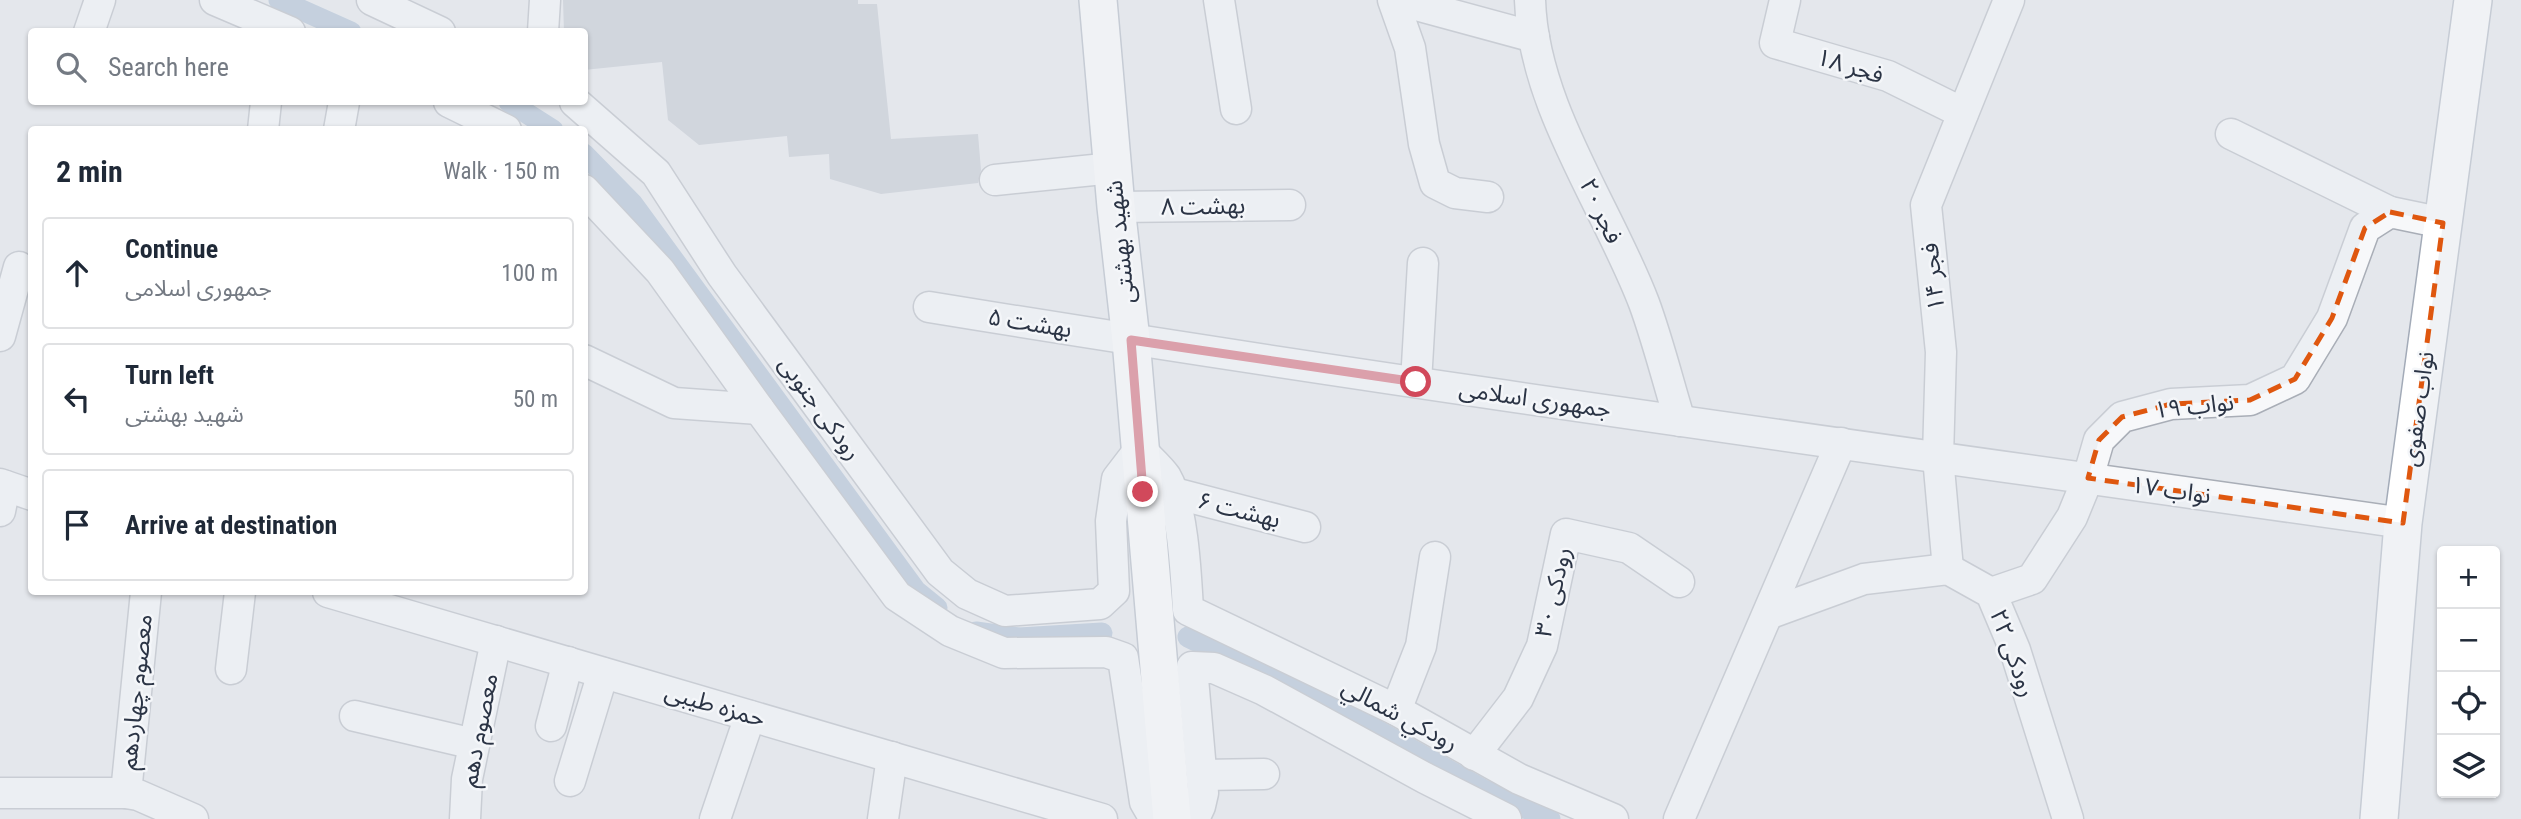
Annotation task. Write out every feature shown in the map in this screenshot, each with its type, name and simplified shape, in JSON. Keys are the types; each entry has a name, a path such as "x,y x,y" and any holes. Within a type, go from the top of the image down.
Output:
{"main road":[{"name":"شهید بهشتی","path":"1098,0 1140,449 1158,493 1173,818"},
{"name":"نواب صفوی","path":"2379,819 2403,523 2473,0"}],"street":[{"path":"90,28 100,0"},
{"path":"215,0 278,28"},
{"path":"372,0 432,28"},
{"path":"543,28 545,0"},
{"path":"1219,0 1236,109"},
{"path":"1395,0 1534,37"},
{"path":"1395,0 1410,48 1424,144 1435,183 1455,194 1488,197"},
{"name":"فجر ۲۰","path":"1530,0 1534,37 1546,90 1643,303 1681,421"},
{"name":"فجر ۱۸","path":"1785,0 1776,43 1888,76 1963,113"},
{"name":"فجر ۱۴","path":"1948,569 1938,457 1941,352 1926,205 2010,0"},
{"path":"263,126 266,105"},
{"path":"340,126 343,105"},
{"path":"455,105 498,126"},
{"name":"رودکی جنوبی","path":"578,105 656,173 722,275 940,572 967,594 1005,611 1100,604 1114,591 1111,521 1117,479 1140,449"},
{"path":"2231,134 2390,212 2443,223"},
{"path":"995,180 1113,168"},
{"name":"رودکی جنوبی","path":"588,194 660,271 897,596 950,631 1004,653 1106,652 1123,658 1145,802 1173,818"},
{"name":"بهشت ۸","path":"1116,207 1290,205"},
{"name":"نواب ۱۹","path":"1991,593 2032,579 2071,517 2088,478 2099,440 2122,417 2171,404 2250,400 2295,379 2332,318 2365,228 2390,212"},
{"path":"1416,382 1423,263"},
{"path":"0,336 19,267"},
{"name":"بهشت ۵","path":"929,307 1131,340"},
{"name":"جمهوری اسلامی","path":"1131,340 1938,457"},
{"path":"588,362 674,402 759,409"},
{"path":"1679,819 1841,443"},
{"name":"نواب ۱۷","path":"1938,457 2403,523"},
{"name":"بهشت ۶","path":"1158,493 1305,527"},
{"name":"رودکي شمالي","path":"1158,493 1182,540 1188,610 1396,710 1519,779 1613,819"},
{"name":"رودکی ۳۰","path":"1474,755 1518,698 1542,646 1566,534 1629,548 1679,582"},
{"path":"1396,710 1421,646 1435,557"},
{"path":"1768,614 1864,579 1948,569"},
{"name":"رودکی ۲۲","path":"1948,569 1991,593 2015,650 2068,819"},
{"name":"معصوم چهاردهم","path":"126,793 146,595"},
{"path":"231,669 240,595"},
{"name":"حمزه طیبی","path":"338,595 1102,819"},
{"name":"معصوم دهم","path":"465,819 467,779 496,641"},
{"path":"551,726 568,662"},
{"name":"رودکي شمالي","path":"1202,775 1192,667 1214,668 1264,690 1425,778 1507,819"},
{"path":"570,781 603,673"},
{"path":"355,716 474,744"},
{"path":"715,819 750,716"},
{"path":"883,819 892,758"},
{"path":"1173,818 1200,806 1202,775 1264,774"},
{"path":"0,793 126,793 138,795 181,816"}],"highlighted area":[{"path":"2390,212 2443,223 2403,523 2088,478 2099,440 2122,417 2171,404 2250,400 2295,379 2332,318 2365,228"}],"building":[{"path":"563,0 858,0 858,4 877,4 891,139 978,134 981,170 978,183 881,194 830,179 829,154 789,157 787,136 699,145 668,120 662,62 588,70 588,28 564,28"}],"waterway":[{"path":"279,0 342,28"},
{"path":"514,105 547,126"},
{"path":"588,158 632,203 916,591 937,608"},
{"path":"976,632 1019,638 1102,633"},
{"path":"1188,637 1373,728 1482,789 1550,819"}],"route":[{"path":"1143,492 1131,340 1416,382"}]}
